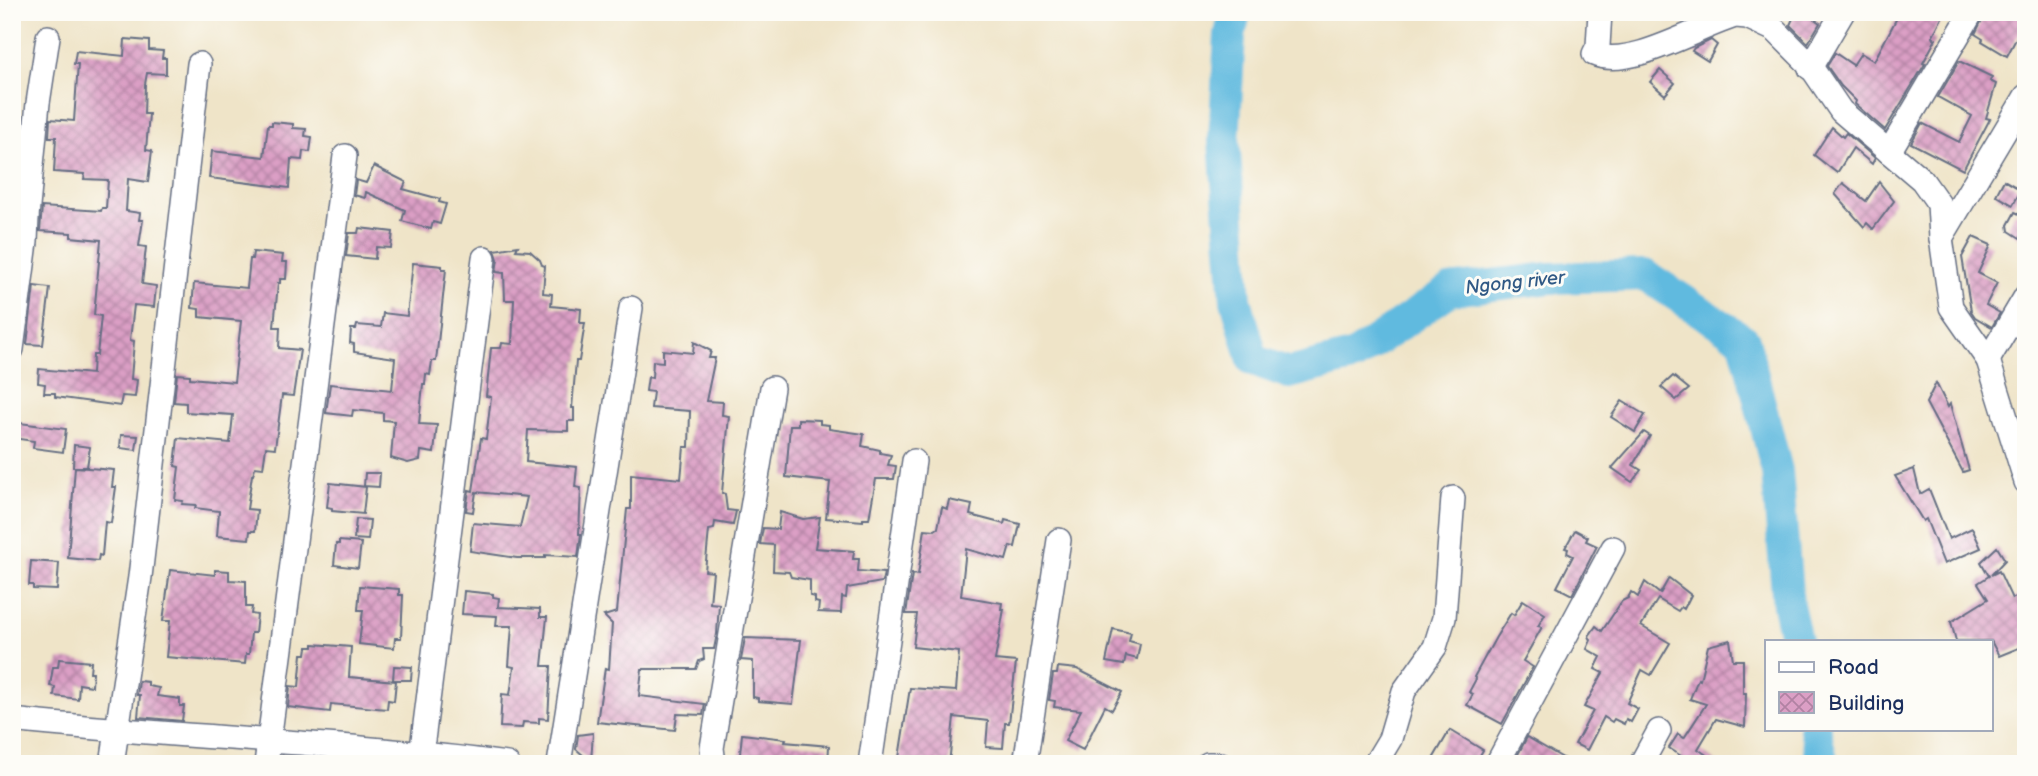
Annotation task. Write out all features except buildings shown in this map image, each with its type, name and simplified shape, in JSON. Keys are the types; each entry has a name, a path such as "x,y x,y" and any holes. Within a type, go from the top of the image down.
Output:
{"street":[{"path":"1600,12 1598,47 1594,54 1600,56 1621,57 1643,52 1735,16 1780,21 1841,111 1922,180 1939,204 1951,307 1988,360 2026,482"},
{"path":"1811,68 1843,12"},
{"path":"1889,152 1972,12"},
{"path":"12,349 26,242 20,216 48,37"},
{"path":"112,764 141,564 199,64"},
{"path":"1941,238 2026,96"},
{"path":"268,753 345,156"},
{"path":"421,758 484,258"},
{"path":"1988,360 2026,296"},
{"path":"559,764 631,308"},
{"path":"714,764 712,748 772,388"},
{"path":"870,764 914,461"},
{"path":"1375,764 1390,739 1404,691 1435,647 1444,618 1453,498"},
{"path":"1025,764 1059,540"},
{"path":"1497,764 1613,548"},
{"path":"12,720 116,731 268,753 507,764"},
{"path":"1641,764 1659,731"},
{"path":"1208,764 1221,764"}],"waterway":[{"name":"Ngong river","path":"1235,12 1230,35 1224,141 1236,300 1253,360 1289,373 1355,356 1450,290 1550,278 1645,275 1744,340 1777,471 1788,605 1796,640"},
{"name":"Ngong river","path":"1815,730 1823,764"}]}
